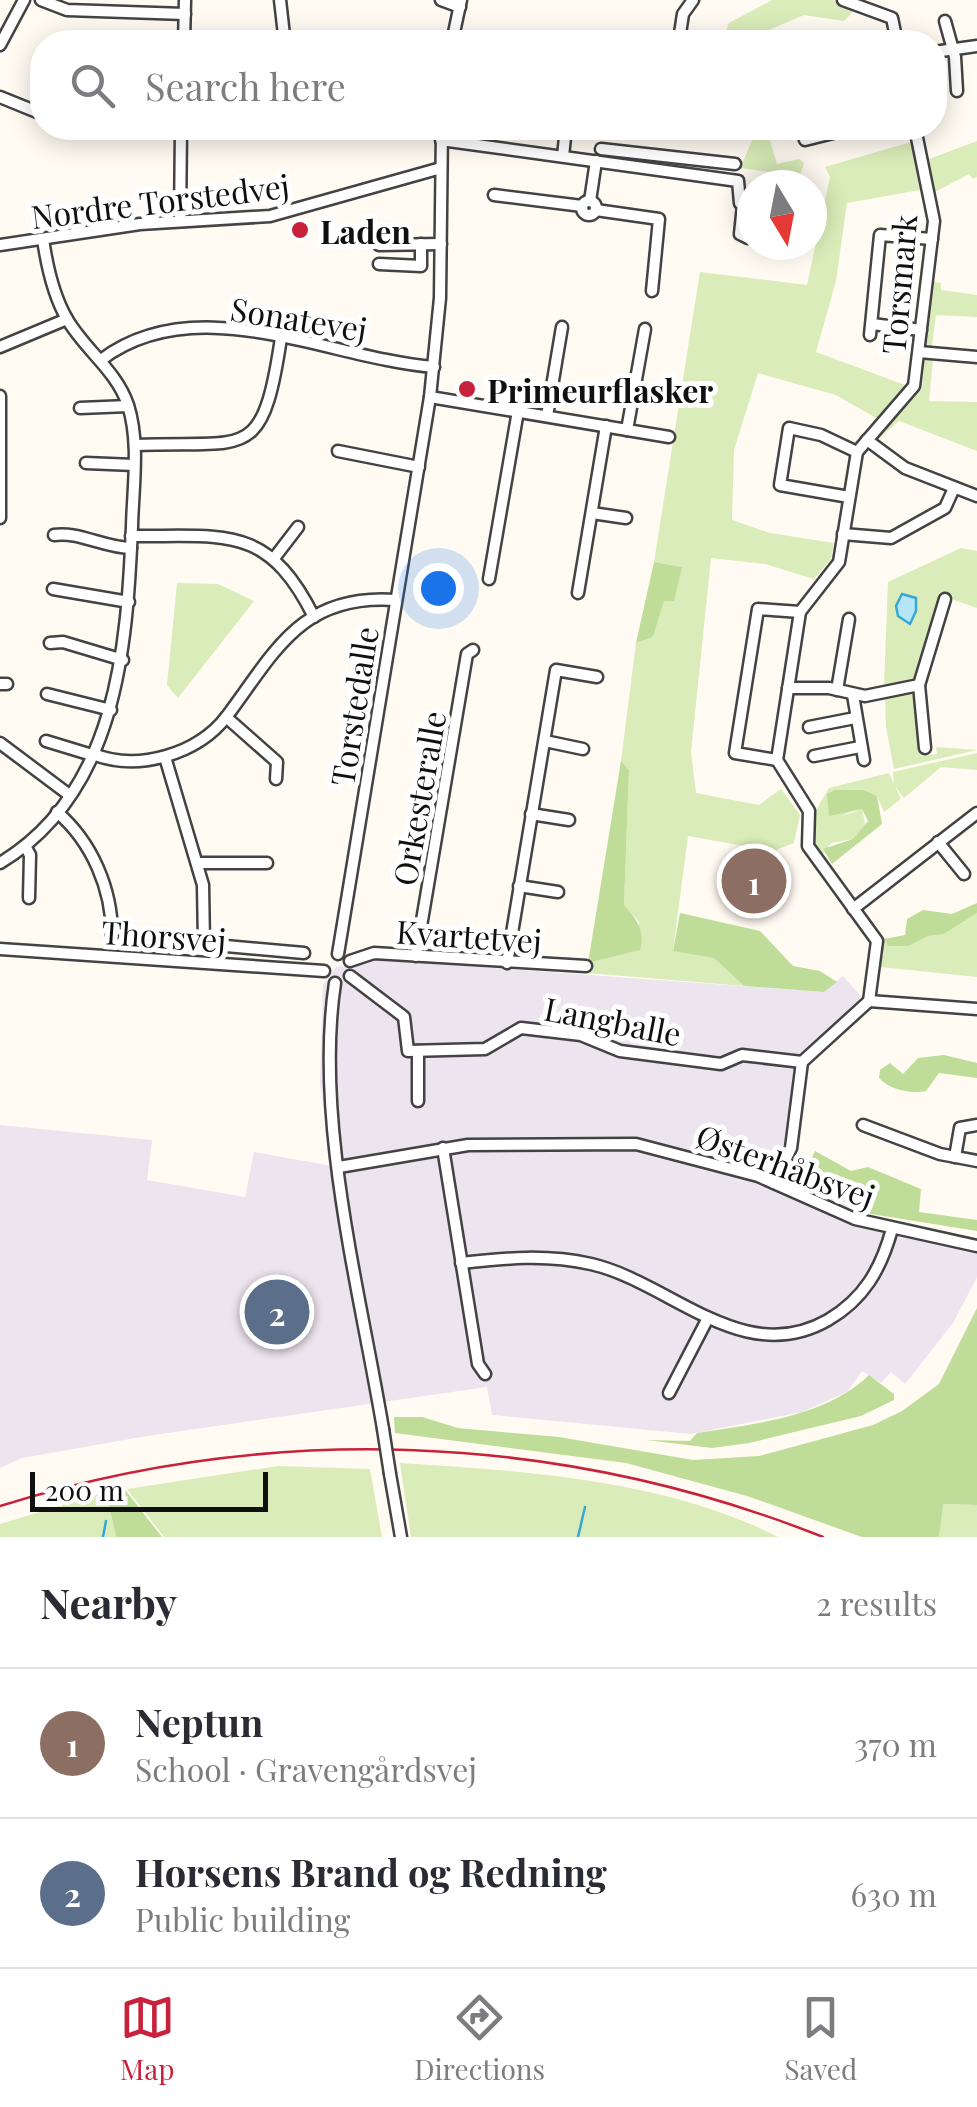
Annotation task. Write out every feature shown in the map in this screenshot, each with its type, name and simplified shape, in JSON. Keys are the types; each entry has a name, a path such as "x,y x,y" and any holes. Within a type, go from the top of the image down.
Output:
{"street":[{"path":"0,46 24,0"},
{"path":"41,0 66,10 185,14"},
{"path":"184,30 185,0"},
{"path":"280,0 284,30"},
{"path":"441,0 461,3 455,30"},
{"path":"680,30 683,14 692,0"},
{"path":"843,0 892,18 894,30"},
{"path":"945,21 954,49 957,91"},
{"path":"947,50 977,46"},
{"path":"0,97 30,109"},
{"path":"180,221 181,140"},
{"path":"441,140 564,156 620,158 737,182"},
{"name":"Torstedalle","path":"338,954 434,368 441,244 441,140"},
{"path":"564,156 565,140"},
{"name":"Torsmark","path":"867,440 914,386 934,221 917,140"},
{"path":"589,206 598,155"},
{"path":"620,158 678,158 735,164"},
{"path":"677,172 678,158"},
{"path":"710,177 712,162"},
{"name":"Nordre Torstedvej","path":"0,245 180,221 270,216 440,168"},
{"path":"494,196 589,206 658,219 652,292"},
{"path":"921,330 871,330 880,235 932,239"},
{"path":"0,863 26,846 58,812 93,754 111,710 124,660 135,444 128,406 102,360 67,319 50,276 43,240"},
{"path":"379,244 441,244"},
{"path":"379,264 421,266 420,244"},
{"path":"0,347 67,319"},
{"path":"547,416 562,327"},
{"path":"627,430 644,329"},
{"name":"Sonatevej","path":"102,360 131,342 186,331 234,330 434,368"},
{"path":"135,444 227,442 252,434 266,412 281,338"},
{"path":"919,352 977,358"},
{"path":"0,396 0,518"},
{"path":"430,397 669,436"},
{"path":"80,408 128,406"},
{"path":"490,580 518,412"},
{"path":"578,592 606,426"},
{"path":"850,497 780,485 789,428 822,435 856,452"},
{"path":"774,1182 791,1148 802,1062 869,1001 877,940 808,846 808,812 777,760 800,612 839,562 856,452 867,440 892,461 977,496"},
{"path":"338,451 419,467"},
{"path":"86,463 134,465"},
{"path":"843,534 891,538 945,508 954,488"},
{"path":"592,514 626,518"},
{"path":"275,558 298,527"},
{"path":"54,535 65,534 109,548 131,548"},
{"path":"131,536 234,539 275,558 301,590 314,617"},
{"path":"52,589 128,602"},
{"path":"925,748 919,685 945,599"},
{"path":"46,741 126,761 165,756 201,739 226,717 267,656 314,617 346,605 396,600"},
{"path":"777,760 735,753 762,606 800,612"},
{"path":"837,690 849,618"},
{"path":"50,643 63,642 124,660"},
{"name":"Orkesteralle","path":"416,956 467,654 473,650"},
{"path":"506,962 556,670 597,677"},
{"path":"788,688 837,690 853,695 919,685"},
{"path":"48,694 56,692 111,710"},
{"path":"853,695 864,760"},
{"path":"226,717 277,762 276,780"},
{"path":"808,727 854,718"},
{"path":"544,741 582,749"},
{"path":"0,743 68,794"},
{"path":"814,756 860,747"},
{"path":"165,756 204,896 204,944 304,953"},
{"path":"58,812 82,839 100,874 112,936"},
{"path":"854,909 977,813"},
{"path":"531,814 569,820"},
{"path":"938,842 964,874"},
{"path":"26,846 30,854 29,898"},
{"path":"197,863 267,863"},
{"path":"519,886 558,892"},
{"name":"Thorsvej","path":"0,949 324,970"},
{"path":"350,976 350,961 338,954 327,959 324,970 335,983 328,1079 400,1537"},
{"name":"Kvartetvej","path":"350,961 368,954 586,966"},
{"path":"335,983 350,976"},
{"path":"350,976 404,1017 408,1051 418,1051 418,1101"},
{"path":"869,1001 977,1009"},
{"name":"Langballe","path":"418,1051 485,1049 521,1028 581,1036 620,1051 711,1062 728,1062 742,1054 802,1062"},
{"path":"863,1125 955,1157 977,1160"},
{"path":"955,1157 960,1128 977,1125"},
{"name":"Østerhåbsvej","path":"340,1167 443,1148 532,1142 636,1144 705,1159 774,1182 838,1212 892,1229 977,1246"},
{"path":"443,1148 478,1364 485,1374"},
{"path":"461,1264 516,1256 592,1264 629,1276 708,1318 752,1334 776,1335 821,1324 850,1306 872,1280 892,1229"},
{"path":"669,1393 708,1318"}],"shaded area":[{"path":"370,959 823,992 843,976 862,997 804,1050 807,1083 799,1149 786,1178 871,1216 977,1241 977,1277 953,1323 905,1384 891,1372 881,1383 862,1371 847,1392 802,1412 691,1434 492,1415 487,1387 147,1436 22,1458 0,1468 0,1125 152,1140 147,1180 245,1197 254,1152 332,1166 320,1084 323,985 336,967"}],"green space":[{"path":"772,0 833,0 853,12 844,21 804,15 769,30 726,30 729,23"},
{"path":"752,140 770,140 777,164 799,159 804,163 802,170 740,168"},
{"path":"977,141 977,177 973,179 969,174 935,192 929,159"},
{"path":"911,142 920,190 847,203 836,281 816,352 905,385 876,418 836,395 758,373 734,450 732,520 770,533 834,543 831,559 814,579 765,564 711,558 691,752 696,793 759,805 781,789 800,815 794,843 773,851 688,836 673,950 714,958 744,986 587,973 588,963 639,950 639,922 624,905 629,770 621,761 636,643 653,637 664,601 682,567 654,562 700,272 807,285 812,260 827,260 830,177 825,167"},
{"path":"934,282 941,283 941,290 977,295 977,317 936,315 932,345 938,351 926,349"},
{"path":"925,359 933,359 929,401 977,402 977,451 899,421 875,442 922,389"},
{"path":"961,548 977,551 977,608 943,596 916,680 884,686 888,582"},
{"path":"654,562 682,567 674,601 664,601 653,637 636,643"},
{"path":"177,583 218,584 254,601 178,698 167,685"},
{"path":"914,691 922,756 937,754 936,747 977,750 894,769 885,695"},
{"path":"977,753 977,770 941,767 904,798 894,785 893,772"},
{"path":"621,761 629,770 624,905 639,925 640,950 588,963"},
{"path":"889,773 901,799 884,812 877,796 842,816 862,809 866,828 853,839 831,843 823,854 814,844 815,812 829,788"},
{"path":"835,790 863,790 877,796 882,824 832,864 823,849 853,839 868,821 862,809 829,816 827,794"},
{"path":"977,903 977,913 944,934 928,936 909,946 888,946 884,939 905,935 907,919 923,910 952,914"},
{"path":"680,913 760,931 793,966 820,971 837,982 824,992 744,986 714,958 673,951"},
{"path":"977,913 977,977 881,967 884,939 888,946 909,946 928,936 944,934"},
{"path":"944,1055 977,1063 977,1078 939,1073 926,1091 913,1092 894,1088 879,1078 880,1070 890,1063 903,1074 918,1058"},
{"path":"815,1151 851,1171 868,1167 921,1189 919,1212 977,1220 977,1231 871,1214 800,1183"},
{"path":"977,1308 977,1505 943,1504 939,1537 862,1537 747,1496 626,1463 395,1433 394,1417 422,1417 458,1428 559,1437 693,1460 759,1456 873,1425 902,1411 939,1384"},
{"path":"869,1375 894,1394 894,1400 861,1416 712,1448 646,1440 690,1441 697,1433 788,1416 832,1401"},
{"path":"400,1463 544,1475 641,1490 734,1517 778,1537 411,1537"},
{"path":"278,1466 370,1469 382,1537 164,1537 127,1489"},
{"path":"123,1487 162,1537 116,1537 106,1492"},
{"path":"106,1492 116,1537 0,1537 0,1524"},
{"path":"942,1504 977,1505 977,1537 939,1537"}],"water":[{"path":"902,594 916,598 910,624 898,616 896,606"}],"waterway":[{"path":"578,1537 585,1507"},
{"path":"103,1537 106,1521"}],"railway":[{"path":"0,1506 102,1479 206,1460 310,1451 414,1450 518,1459 621,1476 723,1502 823,1537"}],"place":[{"name":"Laden","path":"300,230"},
{"name":"Primeurflasker","path":"467,389"},
{"name":"Neptun","path":"754,881"},
{"name":"Horsens Brand og Redning","path":"277,1312"}]}
